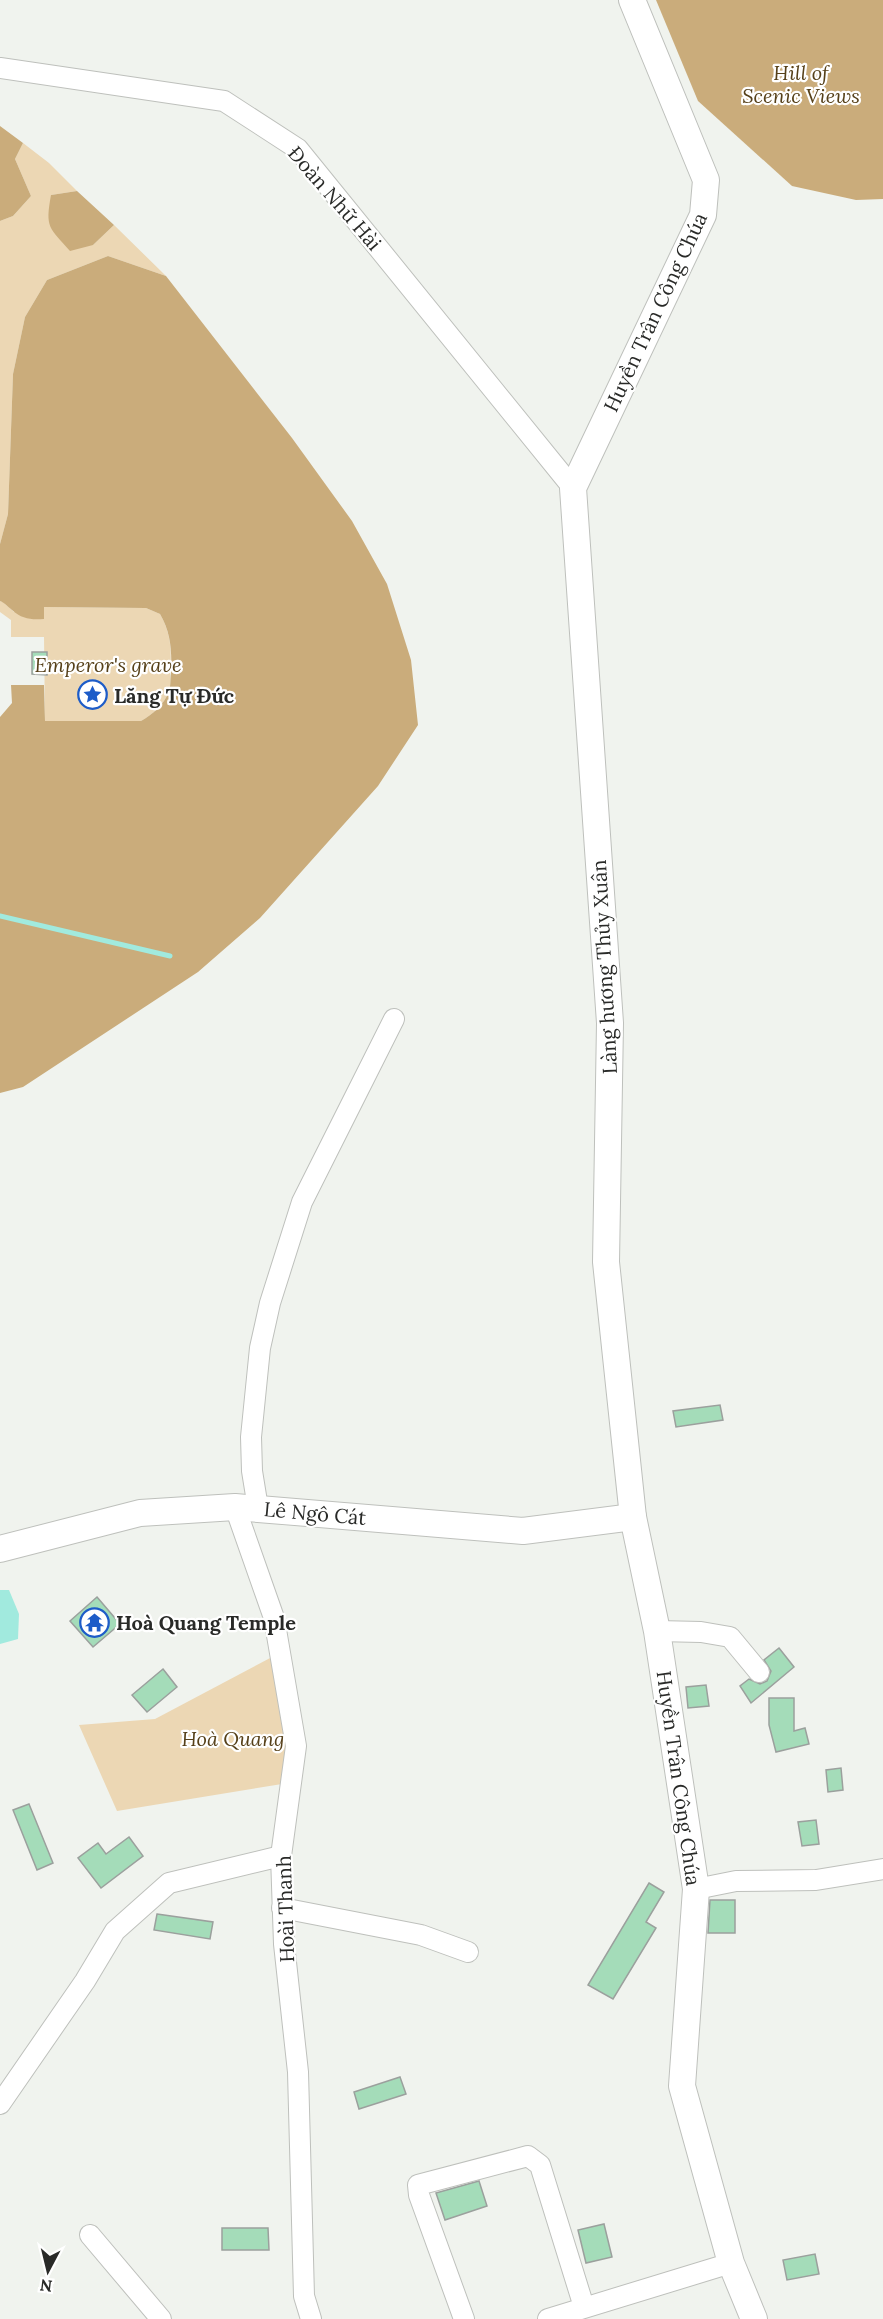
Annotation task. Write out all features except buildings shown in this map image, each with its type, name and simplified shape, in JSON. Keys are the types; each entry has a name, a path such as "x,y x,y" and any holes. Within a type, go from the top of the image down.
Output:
{"street":[{"name":"Huyền Trân Công Chúa","path":"573,488 703,215 706,180 632,0"},
{"name":"Đoàn Nhữ Hài","path":"0,68 224,101 298,149 573,488"},
{"name":"Làng hương Thủy Xuân","path":"573,488 610,1023 606,1262 633,1517"},
{"name":"Hoài Thanh","path":"312,2319 304,2296 298,2072 282,1908 281,1856 296,1746 274,1618 247,1508 252,1472 251,1437 261,1348 270,1303 302,1202 394,1019"},
{"name":"Lê Ngô Cát","path":"0,1549 140,1513 247,1508 524,1531 633,1517"},
{"name":"Huyền Trân Công Chúa","path":"633,1517 657,1631 696,1890 682,2086 731,2263 754,2319"},
{"path":"657,1631 701,1632 730,1637 759,1672"},
{"path":"0,2104 85,1981 115,1931 169,1883 281,1856"},
{"path":"696,1890 736,1881 816,1880 883,1869"},
{"path":"282,1908 422,1935 468,1952"},
{"path":"464,2319 419,2195 418,2185 528,2156 540,2165 584,2307"},
{"path":"90,2235 161,2319"},
{"path":"548,2319 731,2263"}],"green space":[{"name":"Hill of Scenic Views","path":"656,0 883,0 883,199 856,200 792,186 698,101"},
{"path":"0,126 23,143 15,159 31,196 13,216 0,221"},
{"path":"23,143 49,163 77,191 51,195 93,245 114,225 166,276 108,256 47,280 25,317 13,374 8,514 0,544 0,221 13,216 31,196 15,159"},
{"path":"77,191 114,225 93,245 70,251 50,226 48,214 51,195"},
{"path":"108,256 166,276 292,438 352,521 387,584 411,660 418,725 378,786 260,918 198,972 23,1087 0,1093 0,717 12,703 11,685 44,685 45,721 141,721 161,705 170,687 170,642 160,614 146,608 44,607 44,619 31,619 19,615 0,601 0,544 8,514 13,374 25,317 47,280"},
{"name":"Emperor's grave","path":"0,601 14,612 44,607 146,608 160,614 169,635 171,650 170,687 167,696 154,712 141,721 45,721 44,637 11,637 11,620 0,612"},
{"name":"Hoà Quang","path":"272,1657 289,1732 282,1784 117,1811 79,1725 155,1719"}],"water":[{"path":"0,1590 9,1590 19,1614 18,1639 0,1644"}],"waterway":[{"path":"0,916 170,956"}],"place":[{"name":"Lăng Tự Đức","path":"93,695"},
{"name":"Hoà Quang Temple","path":"95,1622"}]}
